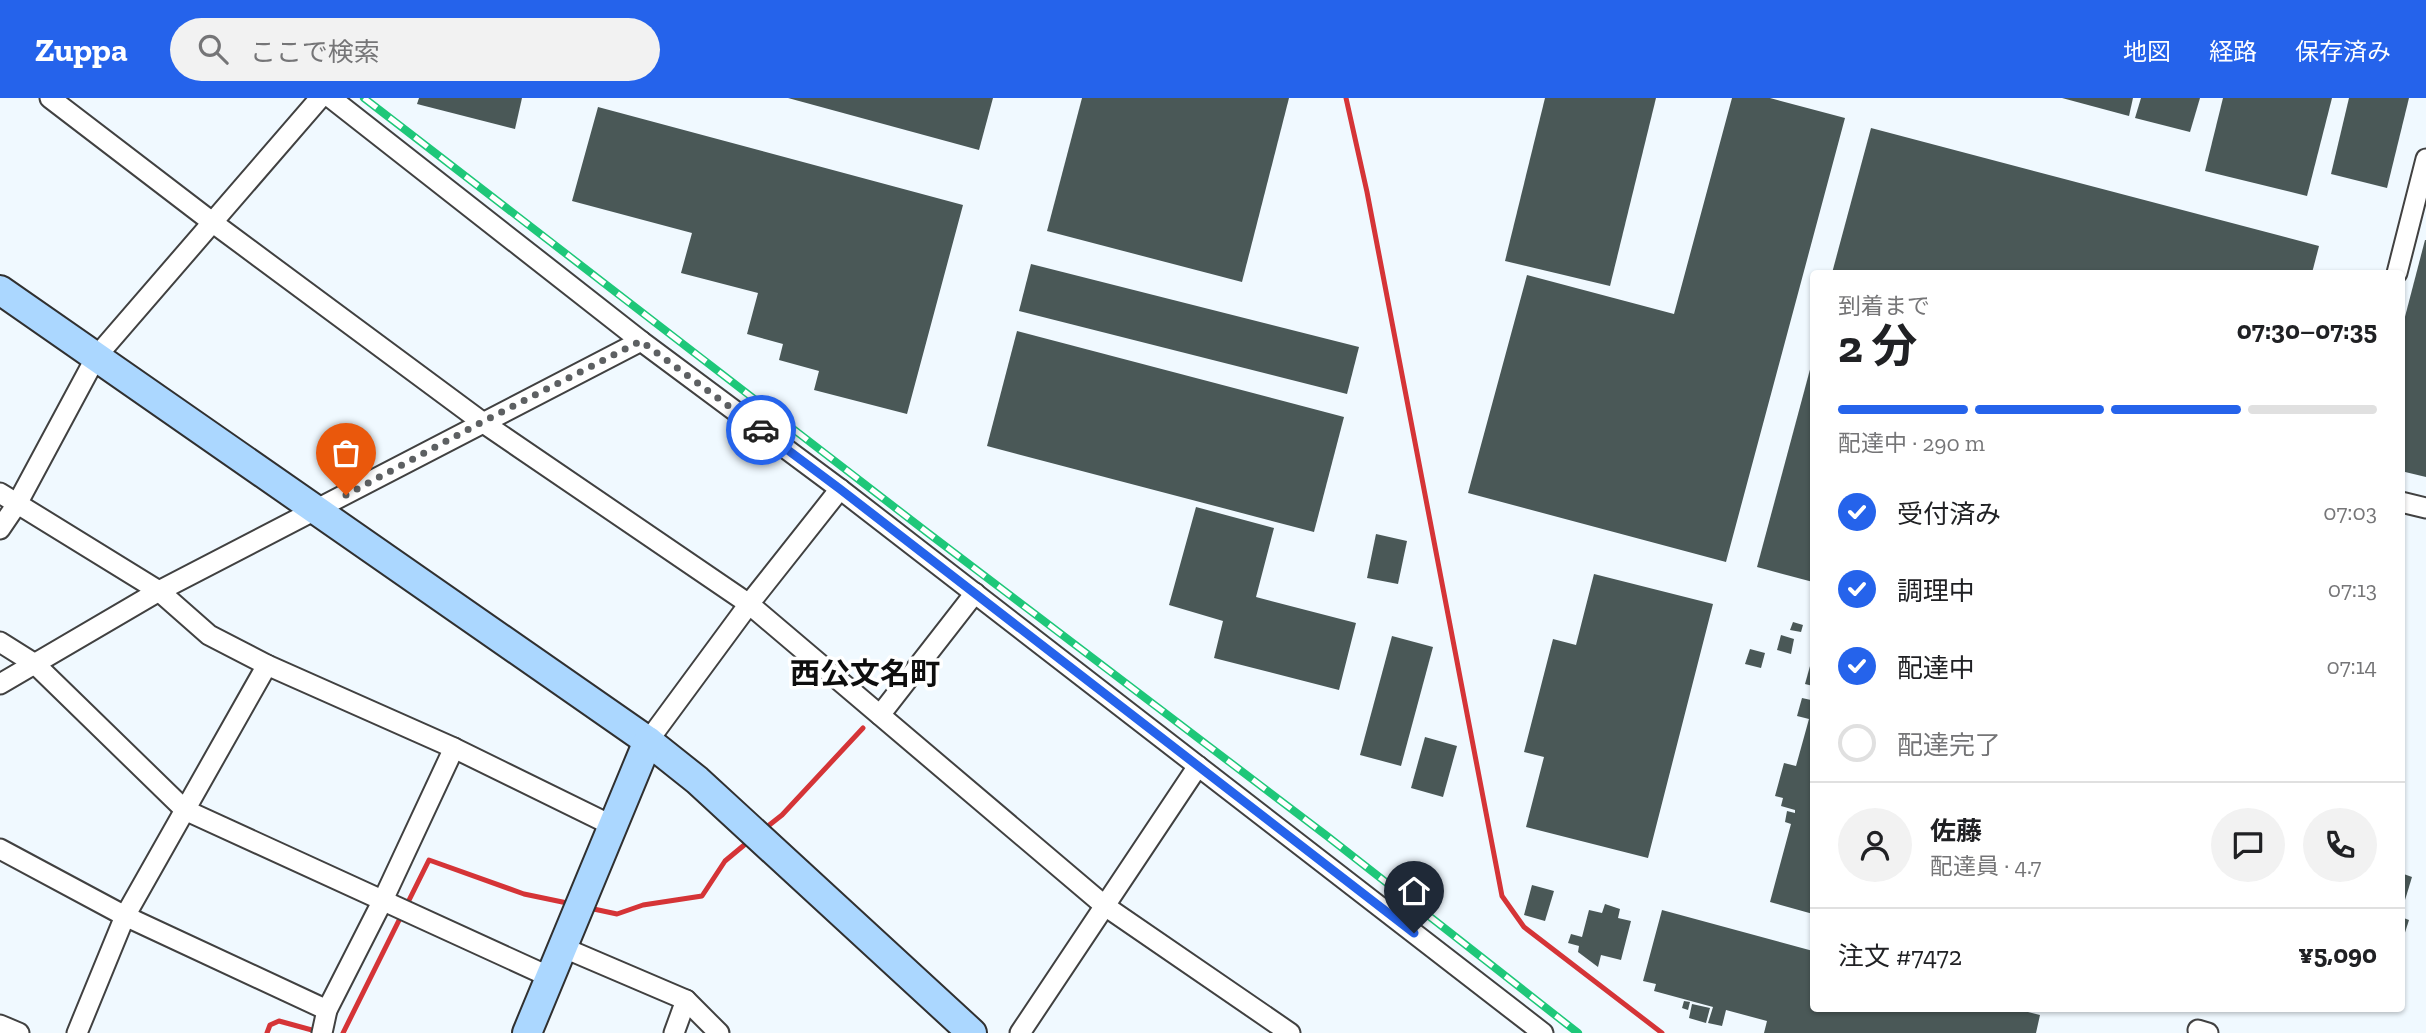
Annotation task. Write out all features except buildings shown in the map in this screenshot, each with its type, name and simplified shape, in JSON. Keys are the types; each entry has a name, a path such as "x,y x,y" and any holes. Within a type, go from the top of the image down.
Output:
{"street":[{"path":"50,98 482,422 749,604 1105,906 1290,1033"},
{"path":"0,529 17,504 96,357 320,98"},
{"path":"331,98 641,341 840,489 1543,1033"},
{"path":"2398,270 2426,159"},
{"path":"0,290 648,741 697,779 972,1033"},
{"path":"0,684 159,592 641,341"},
{"path":"527,1033 648,741 749,604 840,489"},
{"path":"0,493 159,592 209,635 267,665 454,748 613,826"},
{"path":"2405,503 2426,508"},
{"path":"880,715 975,593"},
{"path":"0,642 35,664 185,810 551,977"},
{"path":"77,1033 125,916 267,665"},
{"path":"322,1033 327,1010 383,900 454,748"},
{"path":"1020,1033 1199,766"},
{"path":"0,849 125,916 327,1010"},
{"path":"562,947 686,1000 719,1033"},
{"path":"674,1033 686,1000"},
{"path":"0,1026 19,1033"}],"waterway":[{"path":"1346,98 1367,192 1502,896 1524,927 1662,1033"},
{"path":"763,830 782,815 863,728"},
{"path":"589,908 617,914 643,905 702,896 725,861 749,841"},
{"path":"343,1033 429,860 524,894 572,904"},
{"path":"267,1033 270,1025 279,1021 319,1032"}],"railway":[{"path":"364,98 928,533 1327,836 1578,1033"}],"way so far":[{"path":"346,495 641,341 761,430"}],"district":[{"name":"西公文名町","path":"865,674"}],"route":[{"path":"761,430 1414,933"}]}
